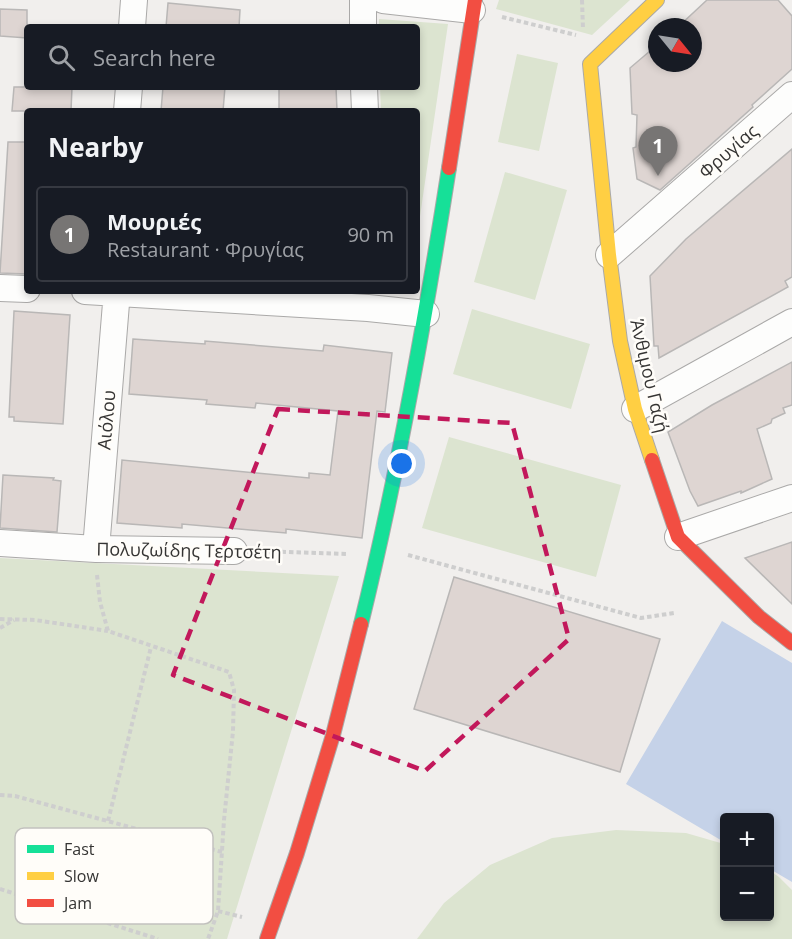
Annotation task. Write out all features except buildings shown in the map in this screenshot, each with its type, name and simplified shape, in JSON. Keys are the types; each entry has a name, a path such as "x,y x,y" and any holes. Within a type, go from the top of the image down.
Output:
{"street":[{"path":"132,24 134,0"},
{"path":"363,0 363,24"},
{"path":"267,939 297,853 333,735 378,555 426,314 474,5 383,0"},
{"name":"Άνθιμου Γαζή","path":"657,0 590,64 620,341 635,409 678,537 759,617 792,643"},
{"path":"127,108 129,90"},
{"path":"364,90 365,108"},
{"name":"Φρυγίας","path":"609,255 792,95"},
{"path":"0,288 24,289"},
{"name":"Αιόλου","path":"96,549 117,294"},
{"path":"180,294 368,300 426,314"},
{"path":"635,409 792,322"},
{"path":"678,537 792,498"},
{"name":"Πολυζωίδης Τερτσέτη","path":"0,543 96,549 234,550"}],"path":[{"path":"507,18 583,36"},
{"path":"96,549 100,602 108,632"},
{"name":"Πολυζωίδης Τερτσέτη","path":"234,550 378,555"},
{"path":"438,563 641,618 674,613"},
{"path":"0,619 35,620 108,632 229,672 234,690 233,731 218,911 208,939"},
{"path":"0,628 14,620"},
{"path":"108,821 151,646"},
{"path":"0,795 15,796 134,828"},
{"path":"213,850 222,852"},
{"path":"0,889 15,894"},
{"path":"111,924 158,939"}],"highlighted area":[{"path":"278,409 512,423 569,639 425,771 173,675"}],"green space":[{"path":"499,0 630,0 592,35 496,9"},
{"path":"379,19 448,24 420,216 420,108 381,108 380,90 420,90 420,24 379,24"},
{"path":"517,54 558,63 539,151 498,142"},
{"path":"505,172 567,190 535,300 474,282"},
{"path":"472,309 590,344 571,409 453,374"},
{"path":"449,437 621,485 596,577 422,528"},
{"path":"0,558 339,576 227,939 0,939"},
{"path":"616,830 686,833 720,843 720,921 774,921 774,874 792,890 792,939 417,939 444,903 490,865 552,838"}],"water":[{"path":"722,621 792,663 792,882 774,871 774,813 720,813 720,840 626,784"}],"traffic: fast":[{"path":"361,624 410,397 449,168"}],"traffic: slow":[{"path":"652,460 635,409 620,341 590,64 657,0"}],"traffic: jam":[{"path":"449,168 475,0"},
{"path":"652,460 678,537 759,617 792,643"},
{"path":"267,939 297,853 333,735 361,624"}],"place":[{"name":"Μουριές","path":"658,176"}]}
